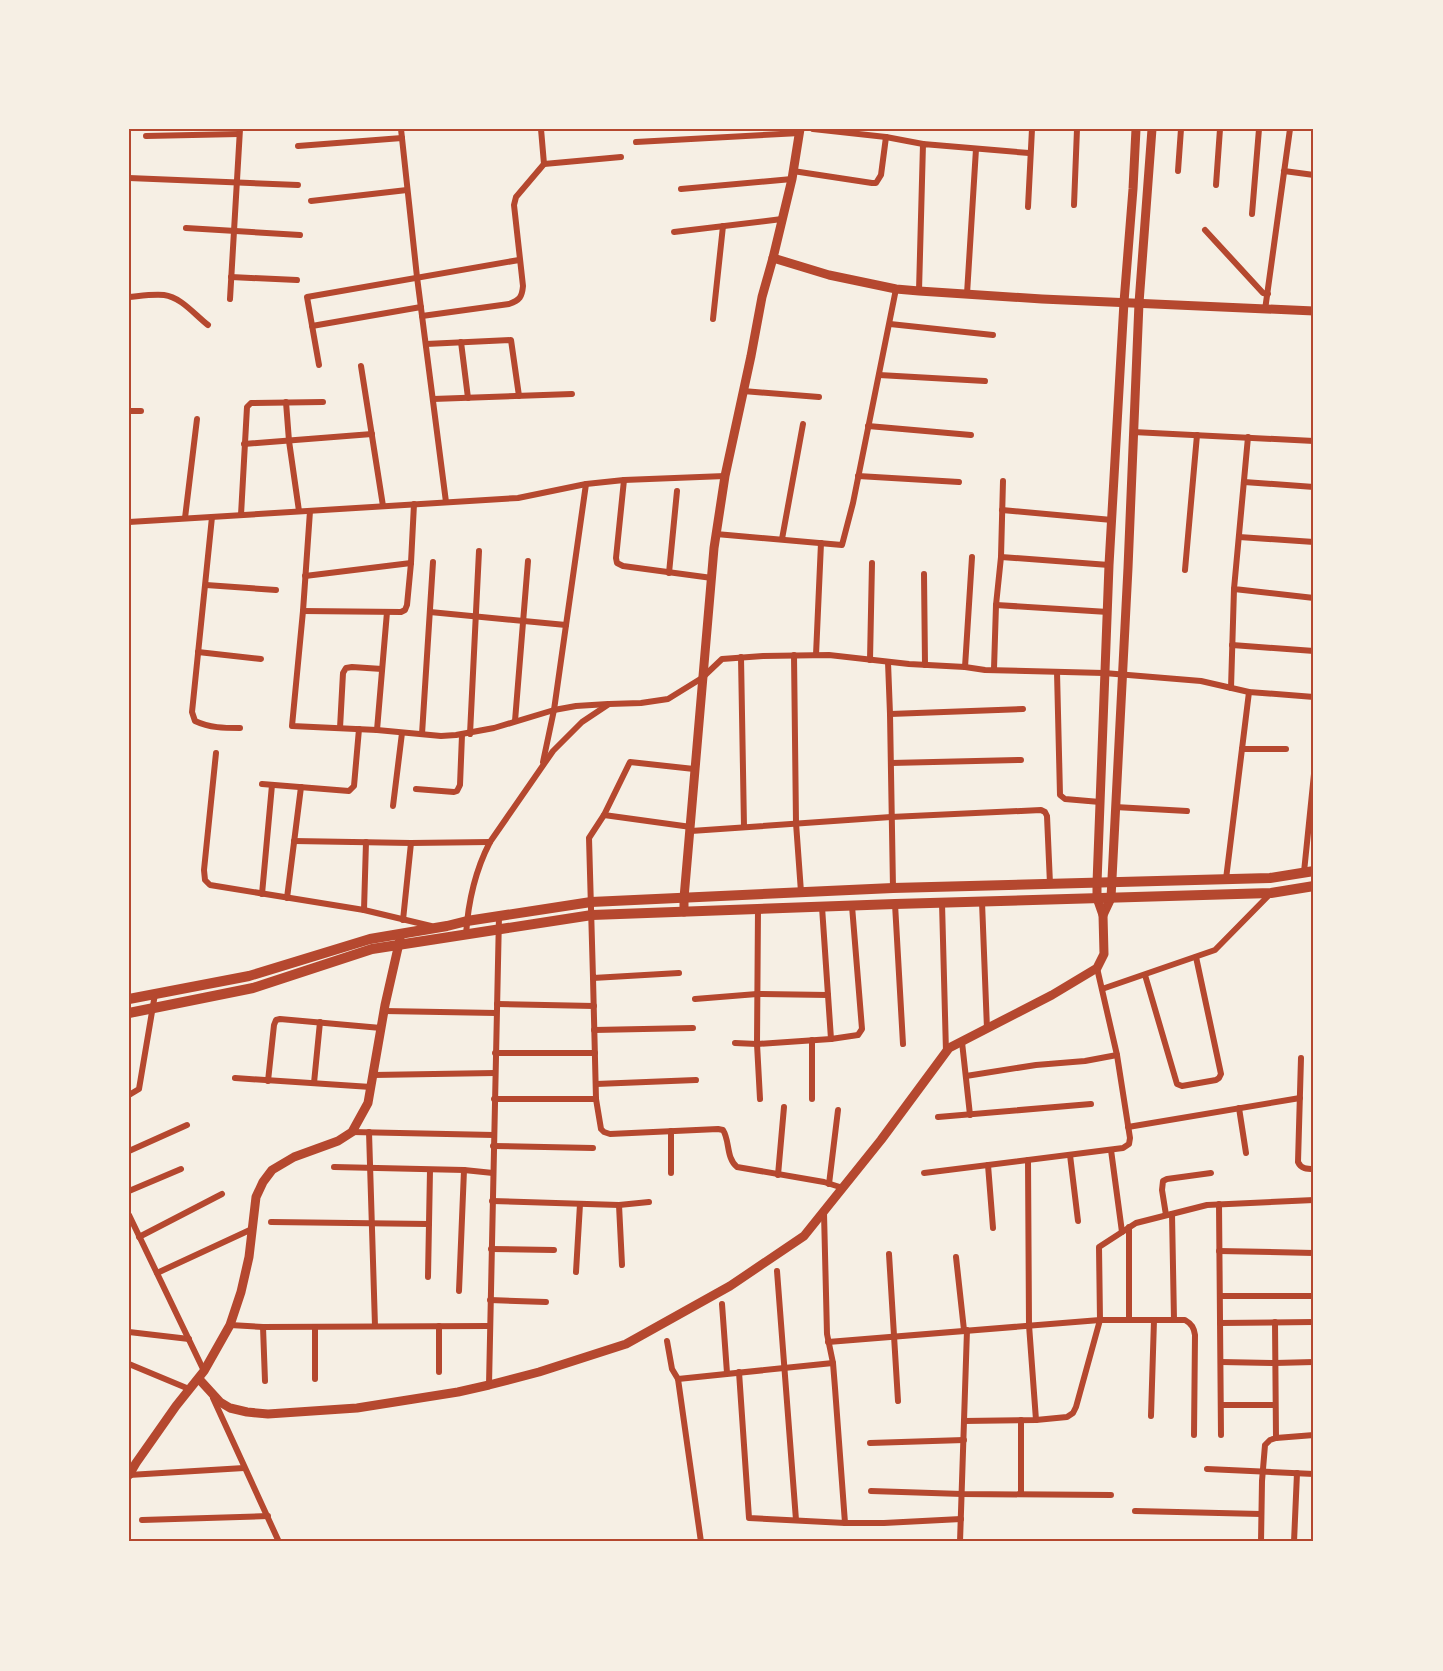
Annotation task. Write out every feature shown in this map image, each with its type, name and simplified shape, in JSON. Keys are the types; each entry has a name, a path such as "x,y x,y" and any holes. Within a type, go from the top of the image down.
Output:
{"main road":[{"path":"129,1013 253,988 436,927 591,902 894,888 1270,878 1309,872"},
{"path":"129,999 249,975 370,939 465,935 592,915 1271,894 1314,886"}],"street":[{"path":"401,129 417,277 446,502"},
{"path":"422,316 509,304 519,300 523,286 514,205 516,197 544,164 542,129"},
{"path":"813,129 864,132 923,144 1029,153"},
{"path":"1028,207 1032,129"},
{"path":"1074,205 1077,129"},
{"path":"212,1395 230,1408 268,1414 357,1408 489,1385 539,1372 626,1344 730,1286 804,1236 881,1140 949,1048 1097,968 1104,954 1102,915 1097,898 1097,883 1109,565 1136,129"},
{"path":"1102,915 1111,898 1139,303 1152,129"},
{"path":"1178,171 1181,129"},
{"path":"1216,185 1220,129"},
{"path":"1252,214 1259,129"},
{"path":"1265,310 1290,129"},
{"path":"146,136 239,131 230,299"},
{"path":"636,142 800,131 774,258 762,297 724,476 702,678 684,912"},
{"path":"681,189 792,175 876,183 881,175 885,137"},
{"path":"298,146 402,138"},
{"path":"919,291 923,144"},
{"path":"967,294 976,149"},
{"path":"544,164 621,157"},
{"path":"1284,171 1314,175"},
{"path":"129,178 298,185"},
{"path":"311,201 407,190"},
{"path":"674,232 782,219"},
{"path":"712,319 723,226"},
{"path":"186,228 300,235"},
{"path":"1205,230 1263,292 1268,294"},
{"path":"774,258 829,275 896,289 1042,299 1314,311"},
{"path":"320,365 307,297 519,260"},
{"path":"231,277 297,280"},
{"path":"716,534 842,545 853,502 896,289"},
{"path":"129,297 165,295 179,301 208,326"},
{"path":"312,326 421,307"},
{"path":"890,324 993,335"},
{"path":"426,344 511,340 519,396"},
{"path":"461,342 468,398"},
{"path":"361,366 383,506"},
{"path":"879,375 985,381"},
{"path":"743,391 819,396"},
{"path":"433,399 572,394"},
{"path":"286,402 299,511"},
{"path":"241,515 247,407 251,403 324,402"},
{"path":"129,411 141,411"},
{"path":"185,518 197,418"},
{"path":"782,539 803,424"},
{"path":"868,426 971,435"},
{"path":"1133,432 1314,441"},
{"path":"244,444 372,434"},
{"path":"1185,570 1197,435"},
{"path":"1231,688 1234,589 1248,437"},
{"path":"129,522 519,498 586,484 724,476"},
{"path":"858,476 959,482"},
{"path":"624,480 617,563 623,566 712,578"},
{"path":"994,669 1003,481"},
{"path":"1244,482 1314,487"},
{"path":"542,766 554,710 586,484"},
{"path":"669,573 677,492"},
{"path":"303,611 401,612 405,610 411,563 414,504"},
{"path":"1002,510 1112,520"},
{"path":"310,511 292,726 441,736 470,734 554,710 668,699 702,678 722,659 794,655 829,655 985,670 1104,673 1201,681 1249,692 1314,697"},
{"path":"212,517 192,712 195,721 206,726 240,728"},
{"path":"1239,537 1314,542"},
{"path":"816,655 821,543"},
{"path":"470,734 479,551"},
{"path":"965,667 972,557"},
{"path":"1001,558 1109,565"},
{"path":"515,721 528,561"},
{"path":"422,735 433,562"},
{"path":"305,576 411,563"},
{"path":"870,660 872,563"},
{"path":"924,574 925,665"},
{"path":"206,585 276,590"},
{"path":"1234,589 1314,598"},
{"path":"996,604 1108,612"},
{"path":"376,730 387,612"},
{"path":"430,612 566,625"},
{"path":"1232,645 1314,651"},
{"path":"198,652 261,659"},
{"path":"794,655 795,824 801,892"},
{"path":"741,657 744,827"},
{"path":"888,662 894,888"},
{"path":"340,728 343,673 346,668 382,669"},
{"path":"1057,672 1060,795 1065,799 1100,802"},
{"path":"1226,879 1249,692"},
{"path":"465,935 476,872 490,842 553,751 582,722 609,704"},
{"path":"890,714 1023,709"},
{"path":"262,784 344,791 352,789 359,729"},
{"path":"393,806 402,733"},
{"path":"416,789 457,791 460,786 462,735"},
{"path":"1242,749 1286,749"},
{"path":"216,753 204,870 205,880 210,885 364,910 436,927"},
{"path":"891,763 1022,760"},
{"path":"694,769 630,762 604,815 589,838 596,1099 601,1129 607,1133 723,1130 726,1134 731,1160 736,1167 843,1188"},
{"path":"1309,872 1314,774"},
{"path":"262,894 272,785"},
{"path":"287,898 301,787"},
{"path":"1115,807 1187,811"},
{"path":"604,815 691,829 1041,810 1047,816 1050,884"},
{"path":"294,841 490,842"},
{"path":"364,910 366,842"},
{"path":"404,920 411,843"},
{"path":"1102,989 1215,950 1271,894"},
{"path":"982,902 987,1029"},
{"path":"942,903 946,1053"},
{"path":"895,904 903,1044"},
{"path":"735,1043 757,1044 858,1035 862,1029 852,906"},
{"path":"822,907 831,1039"},
{"path":"758,909 756,994 760,1099"},
{"path":"489,1385 499,916"},
{"path":"129,1475 176,1406 202,1375 230,1324 244,1280 256,1197 263,1182 272,1170 294,1157 338,1141 352,1132 368,1103 384,1011 400,939"},
{"path":"1145,975 1177,1084 1182,1086 1216,1080 1221,1074 1196,957"},
{"path":"924,1173 1111,1150 1123,1148 1129,1144 1117,1055 1097,968"},
{"path":"593,978 679,973"},
{"path":"129,1095 140,1089 155,994"},
{"path":"695,999 756,994 828,995"},
{"path":"497,1004 594,1006"},
{"path":"384,1011 496,1013"},
{"path":"268,1081 276,1020 381,1028"},
{"path":"314,1083 320,1022"},
{"path":"594,1030 693,1028"},
{"path":"812,1040 812,1099"},
{"path":"962,1042 970,1115"},
{"path":"495,1053 595,1053"},
{"path":"966,1076 1117,1055"},
{"path":"1301,1058 1298,1162 1299,1166 1304,1169 1314,1169"},
{"path":"373,1075 495,1073"},
{"path":"235,1078 371,1087"},
{"path":"596,1084 696,1080"},
{"path":"494,1098 596,1099"},
{"path":"1128,1127 1300,1098"},
{"path":"938,1117 1091,1104"},
{"path":"778,1175 784,1107"},
{"path":"1239,1108 1246,1153"},
{"path":"829,1184 838,1110"},
{"path":"129,1151 187,1125"},
{"path":"671,1131 671,1173"},
{"path":"352,1132 494,1135"},
{"path":"369,1132 375,1326"},
{"path":"493,1146 593,1148"},
{"path":"1111,1150 1122,1232"},
{"path":"1070,1155 1078,1221"},
{"path":"1028,1160 1029,1325 1036,1420"},
{"path":"988,1165 993,1228"},
{"path":"334,1167 464,1170 494,1173"},
{"path":"129,1191 181,1169"},
{"path":"428,1277 430,1170"},
{"path":"459,1292 464,1170"},
{"path":"1174,1320 1169,1214 1162,1190 1163,1181 1210,1173"},
{"path":"139,1237 222,1194"},
{"path":"964,1421 1036,1420 1067,1417 1073,1413 1100,1320 1099,1247 1129,1227 1136,1223 1207,1205 1314,1200"},
{"path":"492,1201 619,1205 649,1203"},
{"path":"576,1272 580,1204"},
{"path":"1219,1204 1221,1435"},
{"path":"619,1205 622,1265"},
{"path":"824,1212 828,1342 833,1363 845,1523"},
{"path":"129,1215 189,1340 202,1375 279,1542"},
{"path":"272,1222 429,1224"},
{"path":"1129,1227 1130,1320"},
{"path":"157,1273 252,1229"},
{"path":"491,1249 554,1250"},
{"path":"1219,1251 1314,1253"},
{"path":"889,1254 898,1401"},
{"path":"956,1257 965,1330 960,1542"},
{"path":"777,1271 796,1520"},
{"path":"1220,1296 1314,1296"},
{"path":"490,1300 546,1302"},
{"path":"722,1304 727,1373"},
{"path":"828,1342 1100,1320 1185,1320 1194,1328 1194,1435"},
{"path":"1152,1416 1154,1320"},
{"path":"1275,1322 1276,1438"},
{"path":"1220,1323 1314,1322"},
{"path":"230,1324 263,1327 489,1326"},
{"path":"439,1326 439,1372"},
{"path":"263,1327 265,1381"},
{"path":"315,1327 315,1379"},
{"path":"129,1332 189,1340"},
{"path":"667,1341 672,1369 678,1379 701,1542"},
{"path":"1221,1362 1314,1362"},
{"path":"678,1379 833,1363"},
{"path":"129,1364 189,1389"},
{"path":"739,1372 749,1518 845,1523 961,1519"},
{"path":"1221,1405 1275,1405"},
{"path":"1021,1420 1021,1494"},
{"path":"1261,1542 1265,1445 1276,1438 1314,1435"},
{"path":"870,1443 964,1440"},
{"path":"129,1475 244,1468"},
{"path":"1208,1469 1314,1474"},
{"path":"1294,1542 1297,1473"},
{"path":"871,1491 962,1494 1111,1494"},
{"path":"1135,1510 1261,1514"},
{"path":"142,1520 268,1516"}]}
